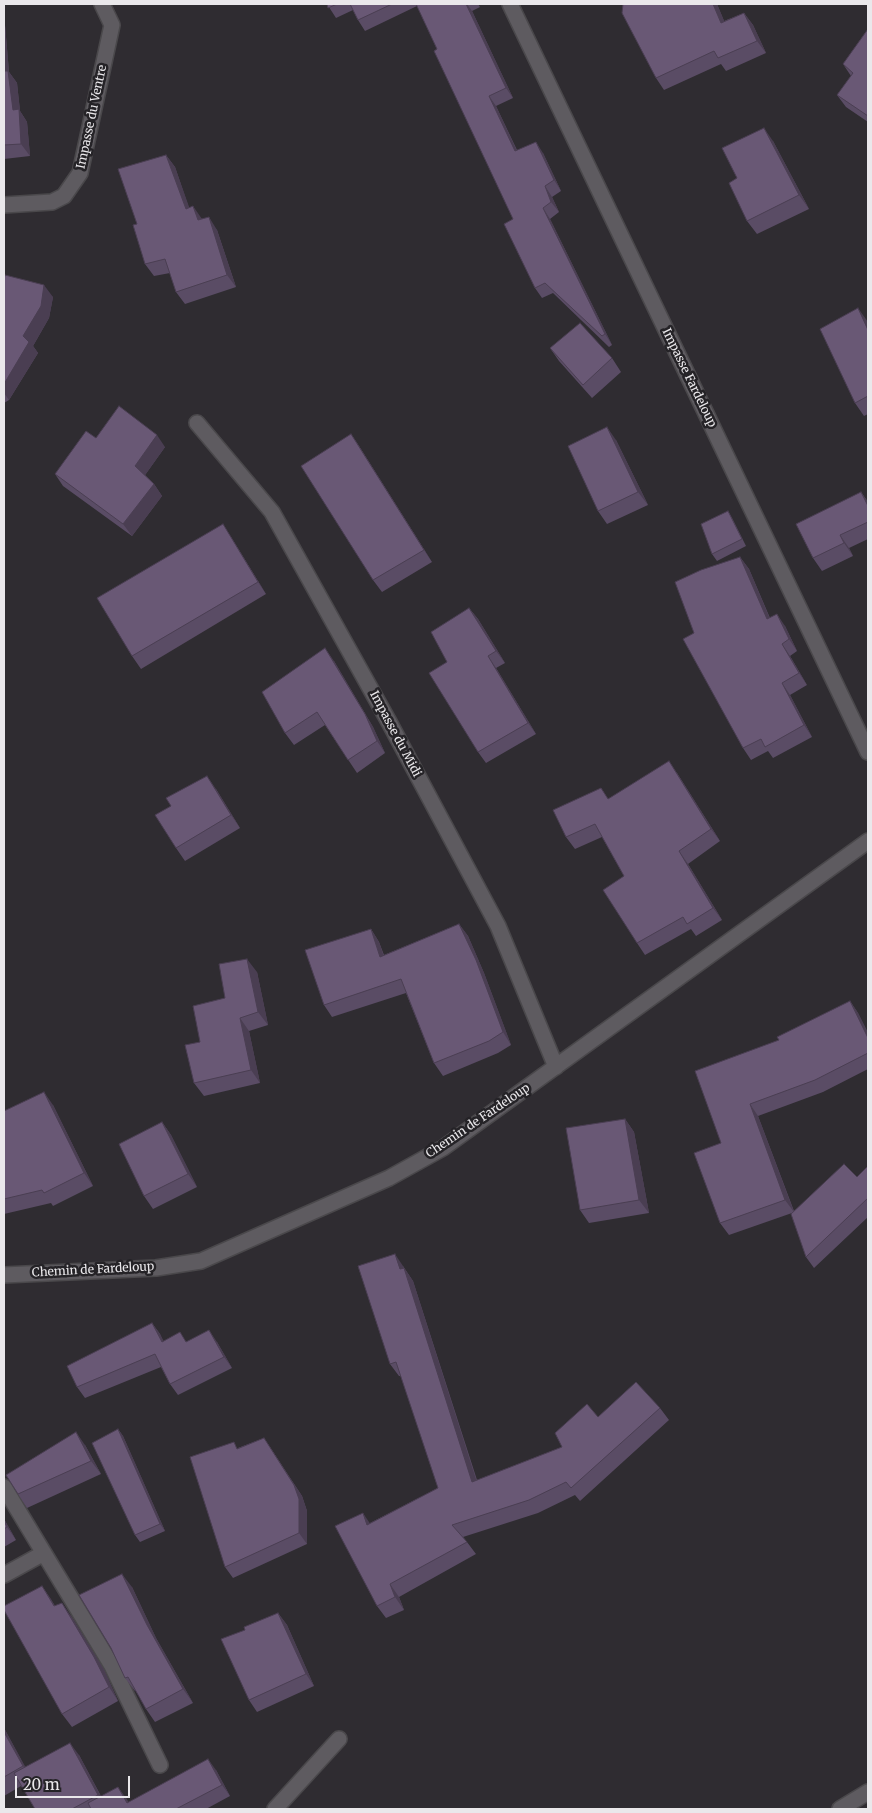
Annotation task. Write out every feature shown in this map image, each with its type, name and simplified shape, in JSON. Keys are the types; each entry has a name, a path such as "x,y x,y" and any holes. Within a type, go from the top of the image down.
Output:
{"street":[{"name":"Impasse du Ventre","path":"4,205 52,202 64,196 80,173 112,26 102,4"},
{"name":"Impasse Fardeloup","path":"510,4 868,752"},
{"name":"Impasse du Midi","path":"197,423 276,520 389,722 498,926 556,1067"},
{"name":"Chemin de Fardeloup","path":"4,1275 156,1268 201,1261 389,1178 443,1148 868,841"},
{"path":"4,1487 112,1666 160,1765"},
{"path":"4,1575 44,1554"},
{"path":"275,1809 339,1739"},
{"path":"840,1809 868,1792"}],"building":[{"path":"327,4 337,4 328,8"},
{"path":"350,4 392,4 358,20"},
{"path":"416,4 466,4 506,88 489,96 515,151 536,142 554,180 545,186 551,202 543,208 605,334 602,336 545,283 535,288 504,224 513,219 434,51 437,49"},
{"path":"623,4 713,4 721,23 744,13 757,41 718,58 714,51 656,78 622,13"},
{"path":"868,29 868,116 837,95 853,73 843,64"},
{"path":"4,71 8,71 13,110 19,109 21,144 4,145"},
{"path":"764,128 799,195 747,221 729,183 737,178 722,148"},
{"path":"166,155 186,209 193,206 198,220 209,217 227,275 176,292 165,259 145,264 133,225 137,224 118,169"},
{"path":"5,275 44,285 41,306 23,336 29,342 4,384 4,280"},
{"path":"858,308 868,330 868,396 855,403 820,329"},
{"path":"580,323 612,358 583,385 550,348"},
{"path":"119,406 157,435 135,466 154,484 123,524 55,474 86,431 96,438"},
{"path":"607,427 638,492 598,511 568,446"},
{"path":"351,434 424,550 373,580 301,466"},
{"path":"861,492 868,506 868,522 840,535 844,543 813,558 796,524"},
{"path":"728,511 742,539 712,554 701,524"},
{"path":"223,524 258,582 132,656 97,598"},
{"path":"740,557 767,619 777,614 789,639 782,644 799,673 782,683 804,725 765,747 761,739 743,748 683,639 694,633 675,582 701,570"},
{"path":"469,608 496,651 488,656 528,723 478,752 429,673 447,662 431,632"},
{"path":"325,648 365,714 377,741 348,760 317,712 285,733 262,692"},
{"path":"669,761 711,829 679,851 713,908 687,924 683,917 637,943 603,890 624,876 595,824 566,837 553,810 601,788 608,799"},
{"path":"207,776 231,815 176,848 155,815 171,806 166,798"},
{"path":"459,924 476,960 503,1032 489,1041 434,1063 401,979 324,1005 305,950 371,929 380,957"},
{"path":"247,959 258,1012 240,1018 251,1070 194,1083 185,1045 200,1042 193,1006 225,998 219,964"},
{"path":"850,1001 868,1038 868,1053 815,1080 750,1104 785,1200 720,1223 694,1153 721,1143 695,1071 779,1040 777,1037"},
{"path":"44,1092 84,1173 44,1193 42,1190 4,1199 4,1111"},
{"path":"625,1119 639,1200 580,1210 566,1128"},
{"path":"162,1122 188,1174 144,1196 119,1144"},
{"path":"844,1164 857,1177 868,1166 868,1198 806,1257 791,1214"},
{"path":"395,1254 400,1269 404,1268 472,1482 562,1447 555,1433 587,1404 598,1417 636,1382 660,1408 571,1488 566,1482 529,1500 452,1525 467,1542 390,1584 395,1597 377,1606 335,1526 363,1513 367,1525 438,1488 396,1362 390,1364 358,1266"},
{"path":"152,1323 162,1342 180,1332 186,1342 209,1330 224,1357 170,1384 155,1354 77,1387 67,1366"},
{"path":"118,1429 160,1524 135,1535 92,1443"},
{"path":"76,1432 91,1461 18,1494 6,1475"},
{"path":"264,1438 294,1485 299,1499 299,1533 225,1567 190,1457 234,1442 237,1449"},
{"path":"122,1574 147,1625 183,1689 146,1709 128,1677 125,1678 111,1648 79,1595"},
{"path":"42,1586 54,1606 62,1603 94,1657 109,1687 62,1714 4,1610 4,1606"},
{"path":"278,1613 306,1674 249,1700 221,1639 245,1630 244,1627"},
{"path":"4,1732 23,1766 4,1777"},
{"path":"70,1743 98,1795 72,1809 35,1809 14,1773"},
{"path":"208,1759 222,1785 176,1809 91,1809 88,1803 118,1787 127,1803"}]}
